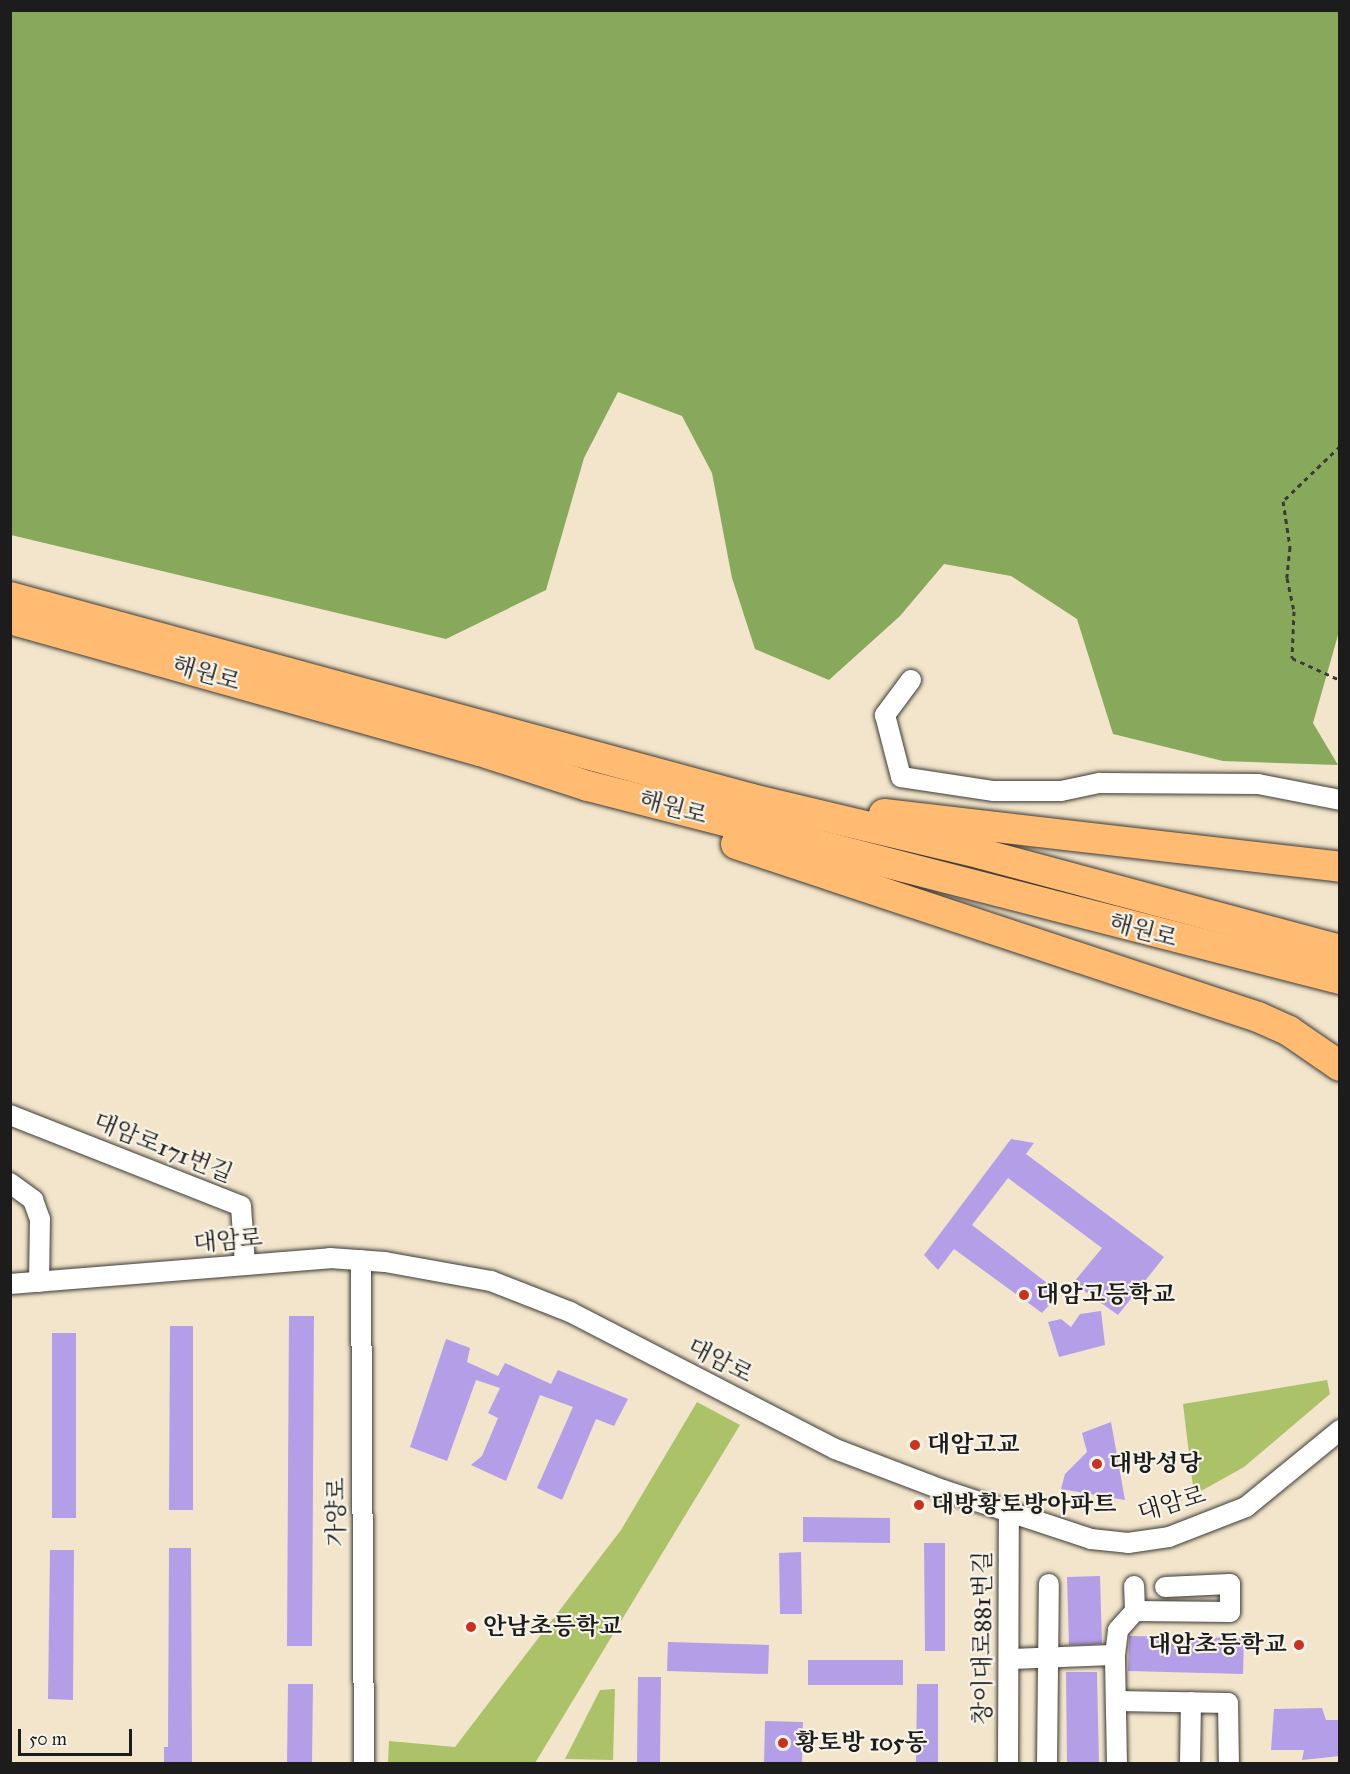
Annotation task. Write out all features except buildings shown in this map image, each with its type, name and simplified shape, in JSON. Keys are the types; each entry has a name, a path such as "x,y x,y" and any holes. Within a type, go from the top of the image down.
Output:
{"highway":[{"name":"해원로","path":"10,597 752,799 982,854 1340,950"},
{"name":"해원로","path":"10,619 480,751 588,786 1340,979"},
{"path":"588,786 709,835 1258,1017 1289,1031 1340,1066"},
{"path":"752,799 1340,867"}],"street":[{"path":"910,680 885,715 902,777 994,791 1062,791 1100,783 1258,784 1340,800"},
{"name":"대암로171번길","path":"10,1115 242,1206 246,1265"},
{"path":"10,1183 33,1200 40,1219 39,1282"},
{"name":"대암로","path":"10,1284 330,1258 361,1260 491,1281 570,1312 835,1449 1009,1513 1091,1539 1128,1543 1168,1537 1246,1507 1340,1430"},
{"name":"가양로","path":"361,1260 364,1764"},
{"name":"창이대로881번길","path":"1008,1764 1009,1513"},
{"path":"1047,1764 1049,1584"},
{"path":"1135,1611 1230,1612 1230,1584 1165,1587"},
{"path":"1117,1764 1115,1655 1118,1630 1135,1611 1134,1586"},
{"path":"1009,1659 1115,1655"},
{"path":"1117,1701 1228,1703 1229,1764"},
{"path":"1190,1764 1191,1702"}],"path":[{"path":"1340,447 1283,501 1290,547 1287,578 1294,611 1292,658 1340,680"}],"green space":[{"path":"11,10 1339,11 1340,628 1313,723 1338,765 1223,761 1113,734 1077,619 1011,576 944,564 900,616 829,680 755,649 732,578 712,473 682,416 618,392 584,458 546,590 446,639 11,535"},
{"path":"1327,1380 1330,1394 1244,1467 1194,1495 1183,1404"},
{"path":"697,1402 740,1425 535,1763 388,1763 389,1741 455,1747 621,1530"},
{"path":"615,1689 613,1760 565,1759 600,1690"}],"place":[{"name":"대암고등학교","path":"1024,1295"},
{"name":"대암고교","path":"915,1445"},
{"name":"대방성당","path":"1097,1464"},
{"name":"대방황토방아파트","path":"919,1505"},
{"name":"안남초등학교","path":"471,1627"},
{"name":"대암초등학교","path":"1299,1645"},
{"name":"황토방 105동","path":"783,1743"}]}
